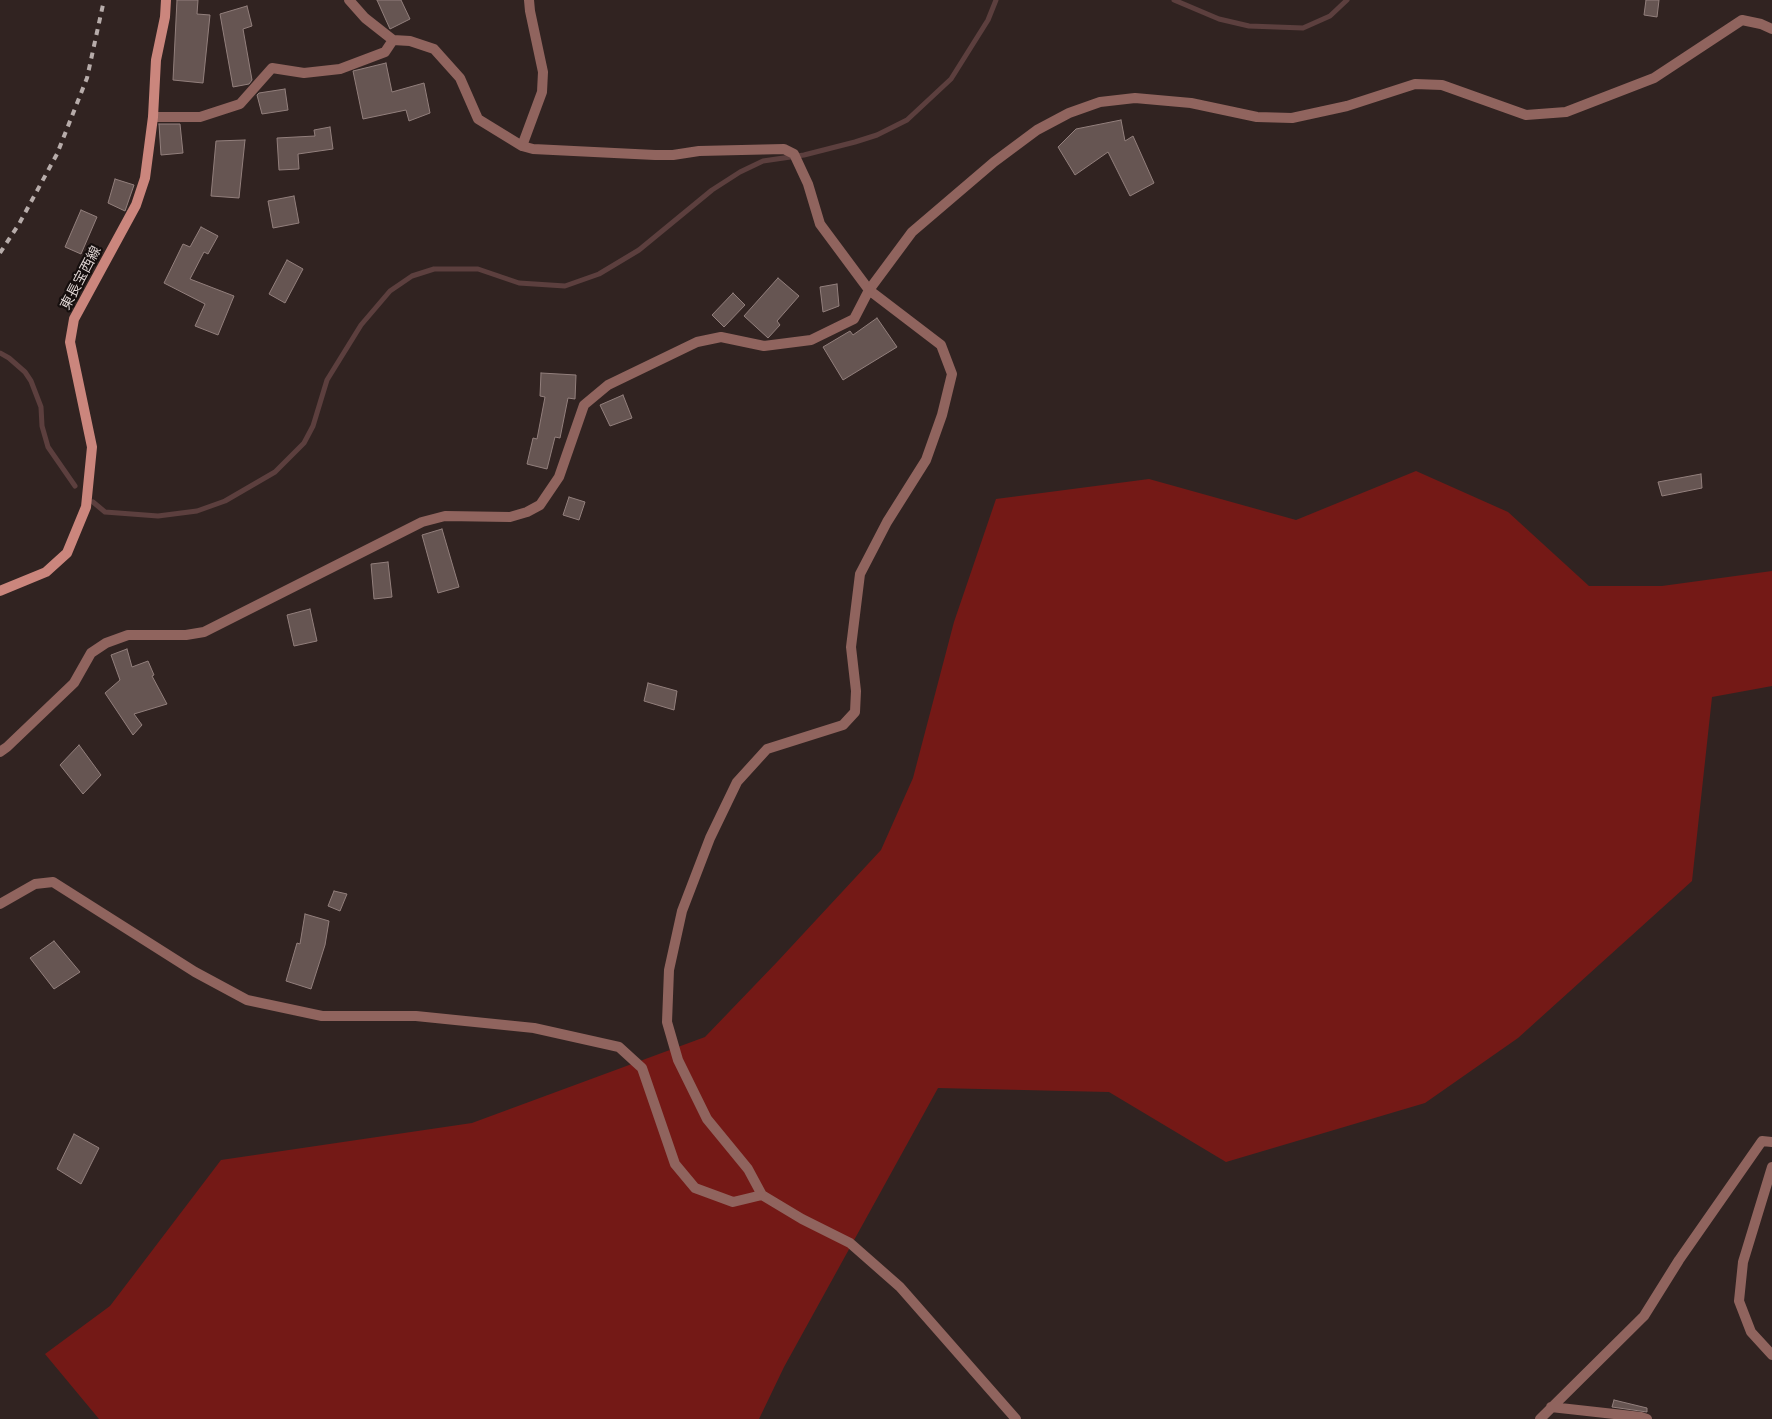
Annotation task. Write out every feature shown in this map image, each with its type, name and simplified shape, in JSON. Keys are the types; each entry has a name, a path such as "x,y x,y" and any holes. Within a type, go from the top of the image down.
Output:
{"main road":[{"name":"東長宝西線","path":"0,591 46,572 67,553 86,508 92,447 70,342 74,319 136,205 145,178 153,117 156,60 165,17 166,0"}],"street":[{"path":"349,0 364,18 393,40 410,41 434,49 460,78 478,119 522,146 545,151 647,155 779,148 789,150 794,154 808,184 820,224 869,290 941,345 952,374 942,415 926,460 887,522 860,574 851,648 856,691 855,712 843,725 767,749 737,782 710,838 682,911 669,970 667,1022 678,1060 708,1119 748,1169 762,1195 802,1219 850,1243 857,1249 900,1287 1016,1419"},
{"path":"522,146 542,92 543,72 529,0"},
{"path":"0,752 74,683 91,653 106,642 128,634 186,635 204,632 422,522 445,516 510,517 527,512 540,505 560,477 584,404 608,385 698,342 721,337 764,346 811,340 854,319 869,290 912,232 994,162 1037,130 1068,113 1100,102 1135,98 1191,103 1257,117 1292,118 1348,106 1415,84 1442,85 1526,115 1566,112 1654,78 1742,20 1761,24 1772,29"},
{"path":"153,117 200,117 240,104 272,68 304,73 340,70 385,52 393,40"},
{"path":"0,904 35,884 53,882 195,972 247,1000 322,1016 416,1016 534,1028 619,1047 642,1068 675,1164 695,1188 733,1202 762,1195"},
{"path":"1540,1419 1644,1316 1679,1260 1762,1141 1772,1142"},
{"path":"1772,1167 1743,1262 1739,1301 1751,1332 1772,1354"},
{"path":"1551,1407 1647,1419"}],"shaded area":[{"path":"1416,471 1508,512 1589,586 1662,586 1772,571 1772,686 1712,697 1692,881 1518,1038 1425,1103 1226,1162 1109,1092 938,1088 784,1367 759,1419 99,1419 45,1354 110,1306 221,1160 472,1123 705,1037 881,850 913,778 954,622 996,499 1149,479 1296,520"}],"building":[{"path":"177,0 198,0 197,14 210,15 203,83 173,80"},
{"path":"377,0 401,0 410,19 390,29"},
{"path":"1646,0 1659,0 1657,17 1644,15"},
{"path":"247,6 252,26 243,29 252,80 249,84 233,87 220,14"},
{"path":"386,63 392,92 424,83 430,113 409,121 406,110 363,119 353,71"},
{"path":"285,89 288,110 262,114 257,95 259,93"},
{"path":"1121,120 1125,141 1133,136 1154,183 1130,196 1108,152 1075,175 1058,147 1076,129"},
{"path":"159,124 180,124 183,153 161,155"},
{"path":"330,127 333,149 298,154 299,169 279,170 277,138 315,136 314,130"},
{"path":"245,140 239,198 211,196 216,141"},
{"path":"115,179 134,185 125,211 108,203"},
{"path":"294,196 299,223 273,228 268,201"},
{"path":"81,210 97,217 81,254 65,247"},
{"path":"201,227 218,236 208,254 204,252 190,279 234,296 218,335 195,326 205,304 164,283 183,244 190,247"},
{"path":"287,260 303,269 285,303 269,294"},
{"path":"778,278 799,296 777,321 780,325 768,338 744,316"},
{"path":"837,284 839,306 823,312 820,287"},
{"path":"733,293 745,305 724,327 712,315"},
{"path":"877,318 897,347 843,380 823,347 850,331 853,335"},
{"path":"541,373 576,375 575,399 568,398 560,438 555,437 547,469 527,464 533,438 537,439 545,397 540,396"},
{"path":"623,395 632,418 610,426 600,405"},
{"path":"1701,474 1702,488 1662,496 1658,482"},
{"path":"569,497 585,502 579,520 563,515"},
{"path":"442,529 459,587 438,593 422,535"},
{"path":"388,562 392,597 374,599 371,564"},
{"path":"310,609 317,641 294,646 287,615"},
{"path":"127,649 132,667 148,661 154,675 152,676 167,704 134,714 142,725 133,735 105,693 120,680 111,655"},
{"path":"648,683 677,691 674,710 644,701"},
{"path":"79,745 101,775 83,794 60,765"},
{"path":"334,891 347,894 340,911 328,906"},
{"path":"305,914 329,921 325,945 311,989 286,981 297,943 300,944"},
{"path":"54,941 80,972 54,989 30,958"},
{"path":"74,1134 99,1148 81,1184 57,1169"},
{"path":"1614,1400 1647,1408 1647,1412 1612,1407"}],"waterway":[{"path":"93,502 105,512 158,516 197,511 225,501 275,472 304,443 313,426 327,380 361,325 390,291 412,276 434,269 478,269 519,283 565,286 599,274 639,250 712,190 740,172 763,161 804,155 855,142 877,135 907,120 951,79 988,20 996,0"},
{"path":"1174,0 1219,19 1249,26 1303,28 1330,16 1347,0"},
{"path":"0,353 25,372 31,381 41,407 42,426 48,447 75,486"}],"railway":[{"path":"0,253 19,224 57,154 87,78 104,0"}]}
